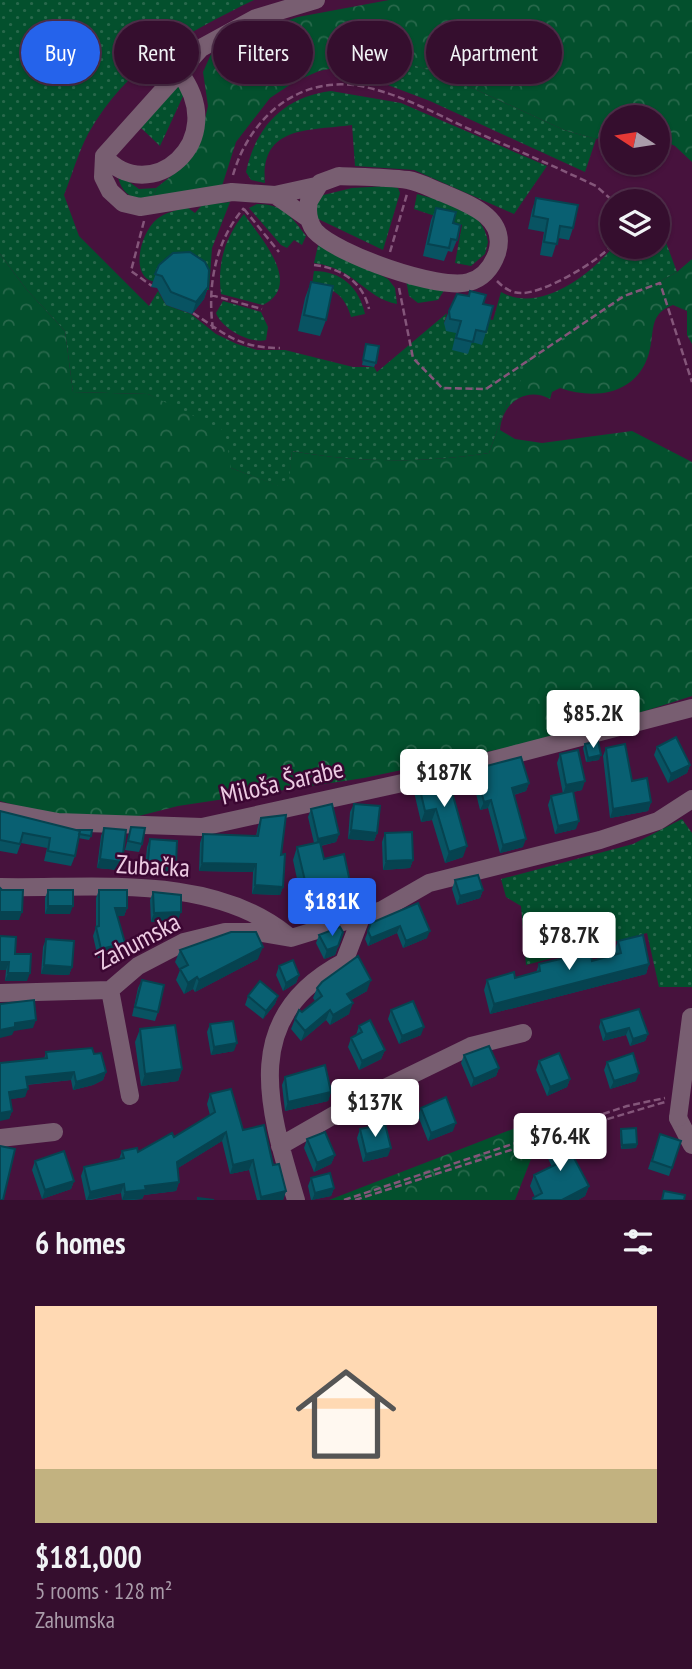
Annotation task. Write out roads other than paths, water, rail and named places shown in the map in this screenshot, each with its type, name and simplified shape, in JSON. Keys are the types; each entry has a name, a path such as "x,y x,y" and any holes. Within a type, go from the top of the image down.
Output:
{"street":[{"path":"199,50 256,18 316,0"},
{"path":"168,84 104,156 103,177 110,191 123,202 148,208 232,192 275,195 317,186 339,176 411,181 480,208 493,222 498,248 486,272 461,284 388,270 326,239 317,233 309,219 275,195"},
{"path":"104,156 110,163 127,171 147,173 166,168 186,153 196,134 199,113 194,93 188,84"},
{"path":"309,219 309,201 317,186"},
{"name":"Miloša Šarabe","path":"0,811 58,822 161,828 202,827 416,780 692,708"},
{"name":"Zahumska","path":"0,993 110,990 138,966 184,942 225,932 256,932 291,938 382,910 429,883 600,840 657,821 692,799"},
{"name":"Zubačka","path":"0,887 169,890 218,898 262,917 291,938"},
{"path":"296,1200 269,1099 268,1067 276,1031 303,990 325,972 344,962 362,915"},
{"path":"110,990 130,1096"},
{"path":"691,1016 678,1118 692,1145"},
{"path":"280,1146 362,1099 471,1046 523,1033"},
{"path":"0,1138 54,1132"}]}
